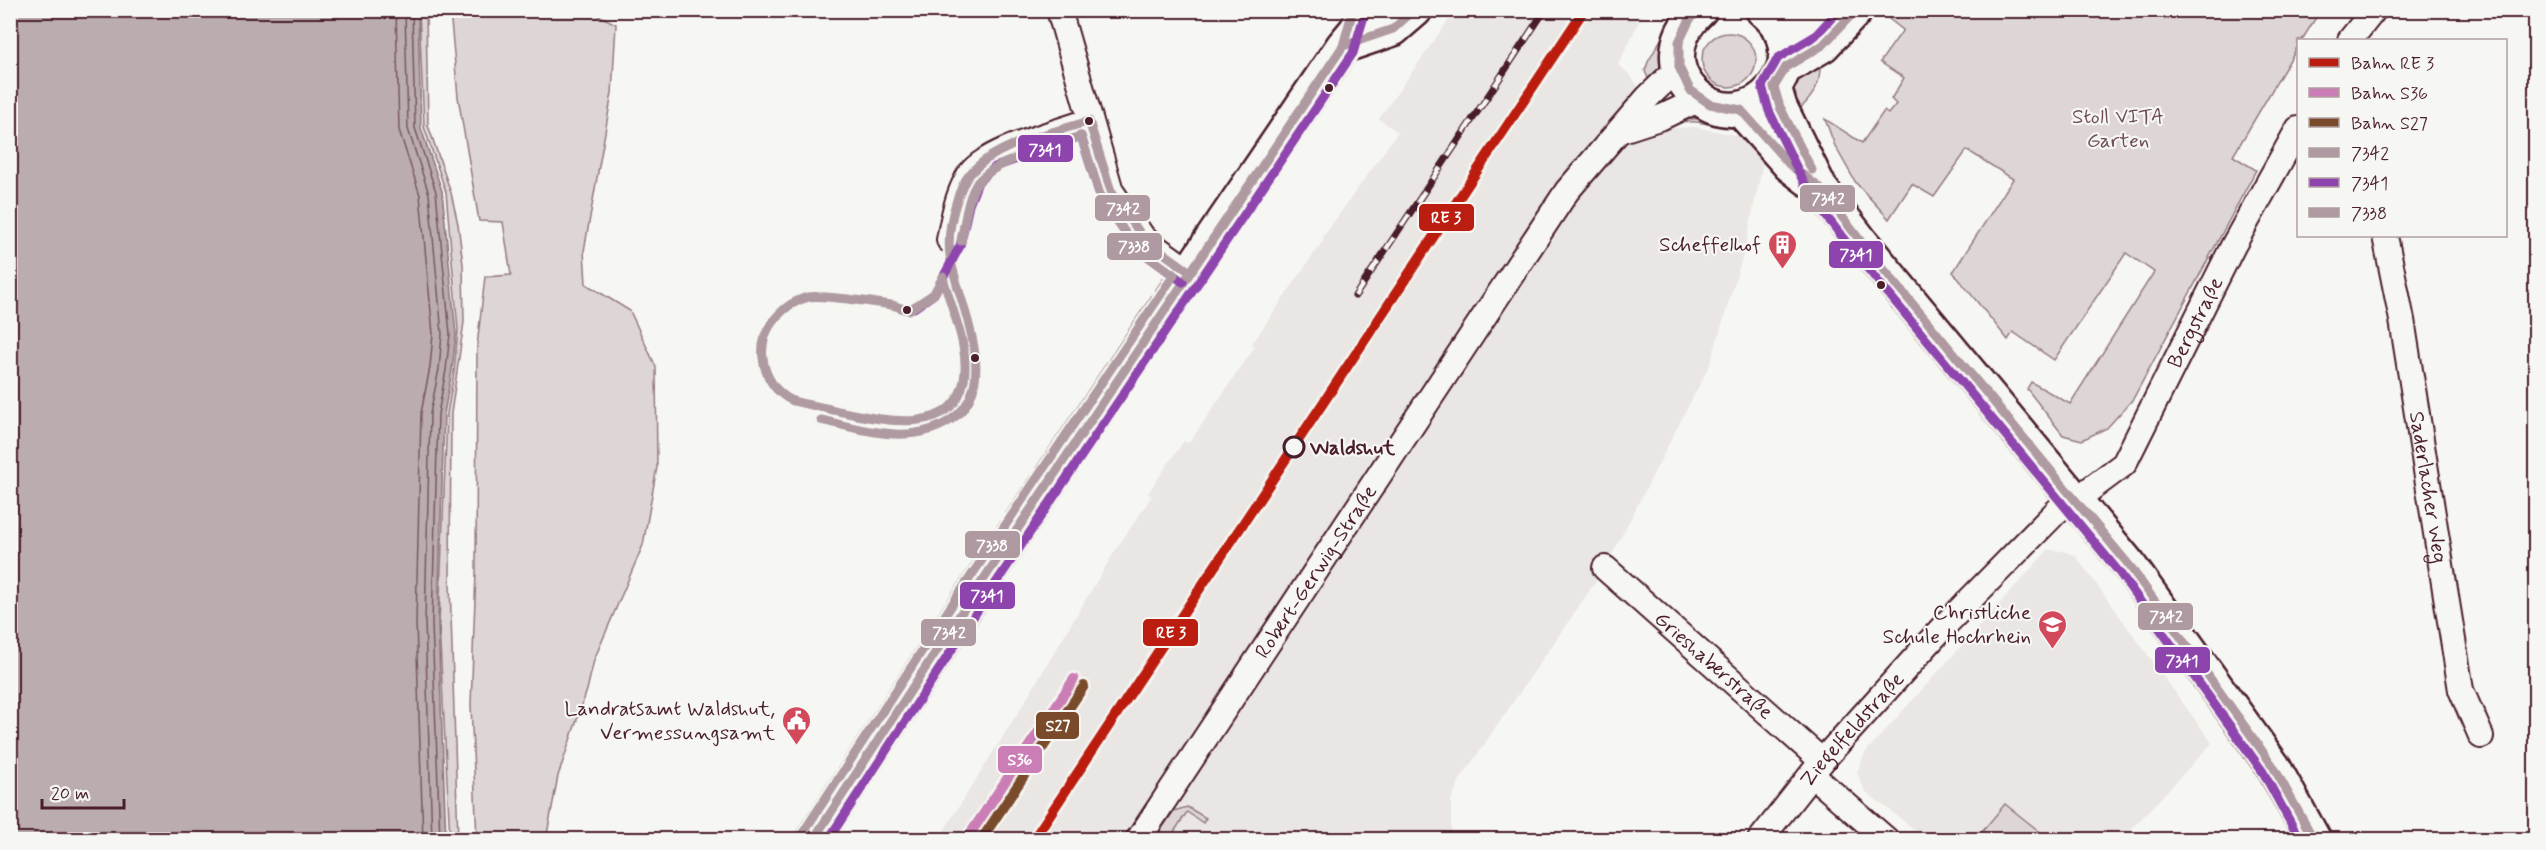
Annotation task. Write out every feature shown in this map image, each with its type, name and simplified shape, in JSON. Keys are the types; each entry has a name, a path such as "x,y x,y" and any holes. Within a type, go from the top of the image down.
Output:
{"main road":[{"path":"1343,46 1353,10"},
{"path":"813,840 969,601 1190,272 1343,46 1372,10"},
{"path":"1343,46 1393,29 1415,10"},
{"path":"1700,10 1690,19 1679,42 1678,67 1690,90 1700,99 1721,108 1741,110 1760,101 1780,77 1822,45 1856,10"},
{"path":"1840,10 1771,20 1786,47 1780,77 1780,107 1820,188 1862,243 2129,565 2273,766 2313,840"},
{"path":"1741,110 1790,165 1820,188"}],"street":[{"path":"1059,10 1089,121 1111,191 1144,239 1190,272"},
{"path":"2351,39 2374,10"},
{"name":"Robert-Gerwig-Straße","path":"1138,840 1567,191 1593,159 1622,130 1648,97 1678,67"},
{"name":"Robert-Gerwig-Straße","path":"1622,130 1662,117 1700,99"},
{"path":"949,240 957,201 968,175 988,156 1089,121"},
{"name":"Bergstraße","path":"2076,499 2124,464 2233,246 2297,131"},
{"name":"Saderlacher Weg","path":"2385,237 2402,320 2461,690 2481,736"},
{"name":"Ziegelfeldstraße","path":"1760,840 1817,768 1944,626 2058,510 2076,499"},
{"name":"Grieshaberstraße","path":"1605,568 1817,768 1887,840"}],"shaded area":[{"path":"1455,11 1644,11 1618,65 1627,72 1662,117 1673,128 1695,127 1740,136 1765,153 1745,248 1710,364 1605,568 1461,778 1451,800 1451,839 938,840 1115,551 1152,496 1148,493 1184,441 1189,443 1255,347 1252,344 1324,239 1323,237 1398,132 1379,119"},
{"name":"Christliche Schule Hochrhein","path":"2048,550 2075,555 2212,743 2122,839 1927,839 1865,791 1857,773 1865,753"}],"green space":[{"path":"419,11 426,11 428,125 451,193 463,264 464,322 451,414 450,583 458,840 450,839 439,624 447,413 458,330 446,192 424,127"},
{"path":"450,11 590,11 616,24 612,93 584,251 586,284 630,311 656,367 657,467 643,545 594,660 587,690 558,776 547,834 549,839 477,839 471,705 476,573 477,346 485,277 511,275 503,222 479,221 458,97"},
{"path":"1677,11 1681,11 1658,73 1650,83 1645,71 1648,62"},
{"name":"Stoll VITA Garten","path":"1896,11 2320,11 2303,39 2297,39 2297,48 2233,156 2256,170 2133,399 2107,428 2082,440 2063,435 2027,389 2031,382 2070,404 2154,272 2126,253 2054,360 2013,332 2008,340 1953,272 2013,179 1967,150 1934,197 1912,184 1889,219 1856,183 1835,146 1825,119 1862,143 1884,111 1888,114 1896,104 1891,99 1904,78 1880,62 1903,30 1889,19"},
{"path":"1724,33 1734,33 1744,37 1752,45 1756,60 1752,75 1744,83 1734,87 1724,87 1714,83 1706,75 1702,65 1702,55 1706,45 1714,37"},
{"path":"1819,62 1818,84 1807,102 1796,112 1793,95 1796,83"},
{"path":"1701,118 1737,125 1737,129 1676,121"},
{"path":"2005,804 2049,839 1976,839"},
{"path":"1187,807 1206,818 1203,823 1187,812 1170,838 1160,831 1174,811"}],"water":[{"path":"10,11 418,11 421,128 442,191 456,334 444,414 438,623 446,839 11,839"}],"railway":[{"path":"1355,296 1545,10"}],"transit line":[{"name":"7342","path":"813,840 969,601 1343,46 1353,10"},
{"name":"7342","path":"1343,46 1393,29 1414,10"},
{"path":"1033,840 1584,10"},
{"name":"7342","path":"1699,10 1690,19 1679,42 1679,67 1690,90 1710,104 1741,110 1790,165 1820,188 1862,243 2129,565 2273,766 2314,840"},
{"name":"7341","path":"1839,10 1815,36 1778,58 1762,86 1769,111 1810,195 1853,251 2119,572 2263,772 2300,840"},
{"name":"7342","path":"1786,67 1823,45 1856,10"},
{"name":"7341","path":"828,840 979,608 1353,53 1365,13"},
{"name":"7342","path":"1786,67 1774,87 1780,107 1812,170"},
{"name":"7342","path":"1089,121 1111,191 1144,239 1190,272"},
{"name":"7342","path":"821,420 873,432 908,434 924,432 941,426 956,416 969,401 975,383 976,363 968,321 950,254 949,239 954,210 965,180 981,163 1009,147 1089,121"},
{"name":"7341","path":"914,308 934,294 960,246 969,205 978,182 995,167 1081,136 1100,196 1134,246 1183,282"},
{"name":"7338","path":"803,833 959,594 1174,275 1135,247 1101,198 1081,136 1011,160 986,174 978,182 971,195 961,241"},
{"name":"7338","path":"943,277 959,328 965,367 964,380 957,399 945,411 930,418 912,421 873,418 793,401 776,389 772,383 764,365 764,342 772,323 790,305 816,296 892,305 909,310 934,294 943,277"}],"rail line":[{"name":"S36","path":"966,840 1074,679"},
{"name":"S27","path":"981,840 1084,686"}],"place":[{"name":"Scheffelhof","path":"1782,270"},
{"name":"Waldshut","path":"1294,447"},
{"name":"Christliche Schule Hochrhein","path":"2052,650"},
{"name":"Landratsamt Waldshut, Vermessungsamt","path":"796,746"}]}
